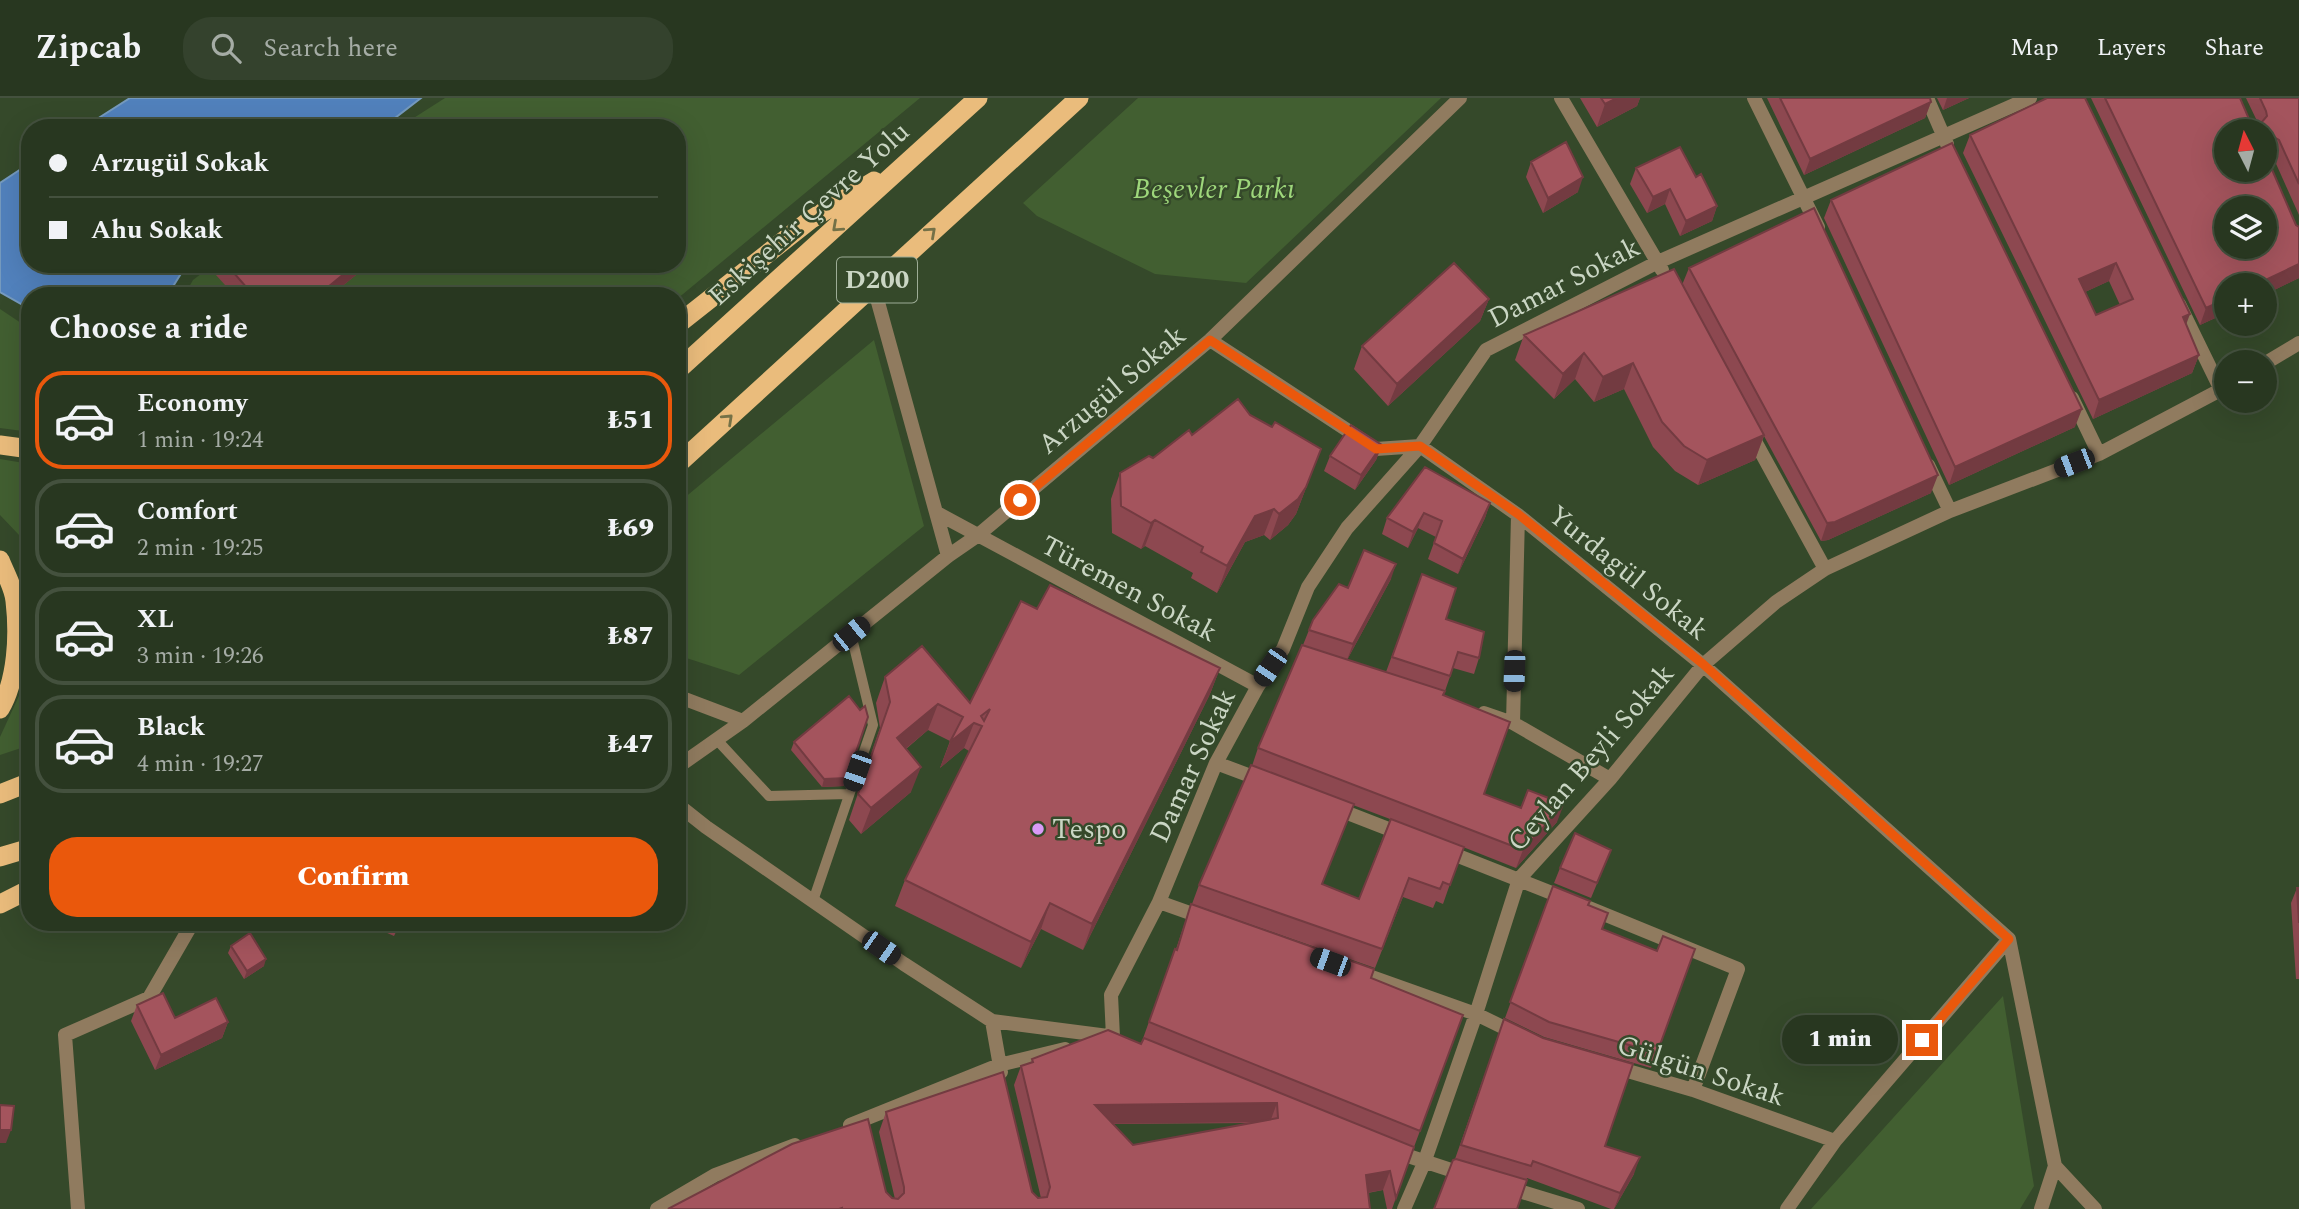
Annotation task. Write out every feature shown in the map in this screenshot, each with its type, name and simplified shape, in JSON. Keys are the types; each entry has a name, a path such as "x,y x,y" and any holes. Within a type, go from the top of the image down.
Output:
{"highway":[{"name":"Eskişehir Çevre Yolu","path":"686,363 978,98"},
{"name":"D200","path":"686,457 1079,98"},
{"path":"686,318 810,220 914,157"},
{"path":"0,445 21,448"},
{"path":"0,560 15,599 16,624 16,649 8,695 0,709"},
{"path":"0,794 21,786"},
{"path":"0,857 21,851"},
{"path":"0,904 21,894"}],"street":[{"name":"Arzugül Sokak","path":"686,761 743,721 948,556 977,536 1210,340 1460,98"},
{"path":"1561,98 1672,287"},
{"path":"1754,98 1823,237"},
{"path":"1927,98 1956,162"},
{"name":"Damar Sokak","path":"1119,1039 1111,995 1159,902 1216,763 1258,686 1289,651 1308,587 1347,528 1420,446 1486,350 1658,262 2030,98"},
{"path":"873,284 948,556"},
{"path":"2174,293 2214,371"},
{"path":"1210,340 1376,449 1420,446"},
{"path":"2277,356 2299,343"},
{"path":"2063,381 2099,454"},
{"name":"Ceylan Beyli Sokak","path":"1404,1209 1476,1014 1519,879 1610,779 1703,664 1776,601 1825,569 1950,511 2099,454 2214,393"},
{"path":"1745,422 1825,569"},
{"name":"Yurdagül Sokak","path":"1420,446 1518,514 1703,664 2009,939"},
{"path":"1921,449 1950,511"},
{"name":"Türemen Sokak","path":"937,513 1258,686"},
{"path":"1513,723 1518,514"},
{"path":"686,699 743,721"},
{"path":"1474,710 1513,723 1610,779"},
{"path":"1216,763 1279,787"},
{"path":"1317,802 1519,879 1738,969 1693,1090"},
{"path":"686,810 813,901 992,1021 1119,1039"},
{"path":"1159,902 1222,924"},
{"path":"78,1209 65,1035 149,998 188,931"},
{"path":"1787,1209 1835,1141 2009,939"},
{"path":"2009,939 2055,1166 2041,1209"},
{"path":"1336,965 1476,1014 1529,1041"},
{"path":"992,1021 1006,1091"},
{"path":"841,1129 867,1126 999,1065 1119,1039"},
{"name":"Gülgün Sokak","path":"1604,1064 1693,1090 1835,1141"},
{"path":"657,1209 716,1175 803,1142"},
{"path":"1373,1143 1423,1163 1578,1209"},
{"path":"2055,1166 2095,1209"}],"lane":[{"path":"813,901 873,725 851,634"},
{"path":"717,740 769,796 849,794"}],"green space":[{"path":"445,98 920,98 686,292 686,287 189,287 202,273 686,273 686,119 412,119"},
{"name":"Beşevler Parkı","path":"1138,98 1441,98 1246,283 1155,274 1037,216 1023,203"},
{"path":"0,309 21,323 21,431 0,428"},
{"path":"874,340 924,526 739,675 686,658 686,497"},
{"path":"0,459 21,462 21,544 19,535 0,515"},
{"path":"21,691 21,748 0,755 0,737"},
{"path":"2003,996 2034,1186 2020,1209 1811,1209"}],"water":[{"path":"130,98 421,98 394,119 97,119"},
{"path":"21,169 21,273 181,273 173,287 21,287 21,304 0,292 0,183"}],"building":[{"path":"1601,98 1617,98 1605,104"},
{"path":"1780,98 1930,98 1931,102 1810,159"},
{"path":"2047,98 2085,98 2190,314 2183,317 2199,355 2099,400 1970,135","holes":["2116,263 2133,299 2096,315 2079,279"]},
{"path":"2105,98 2240,98 2249,119 2214,119 2214,182 2277,181 2299,227 2299,264 2277,274 2214,273 2214,304 2206,308"},
{"path":"2260,98 2299,98 2299,184 2279,140 2277,119 2264,119 2266,111"},
{"path":"1566,142 1583,177 1548,198 1531,162"},
{"path":"1952,143 2082,409 1955,467 1831,200"},
{"path":"1680,147 1696,177 1701,174 1717,206 1686,221 1670,189 1653,197 1636,168"},
{"path":"1814,208 1938,475 1835,522 1827,523 1689,268"},
{"path":"1454,263 1489,299 1397,384 1362,346"},
{"path":"1674,269 1764,435 1707,460 1684,446 1662,422 1633,363 1603,377 1584,353 1563,374 1524,335"},
{"path":"234,273 345,273 328,287 246,287"},
{"path":"1238,399 1250,415 1272,427 1275,422 1321,449 1306,487 1298,499 1279,514 1274,509 1255,516 1227,566 1201,552 1203,547 1155,520 1151,523 1121,506 1120,473 1149,456 1153,458 1189,430 1192,435"},
{"path":"1351,425 1382,445 1361,475 1330,456"},
{"path":"1425,467 1490,503 1463,559 1434,543 1442,521 1424,513 1413,532 1387,518"},
{"path":"1364,550 1396,564 1353,644 1309,630 1313,620 1339,584 1348,588"},
{"path":"1422,574 1456,588 1446,619 1484,632 1479,658 1458,652 1450,676 1392,657"},
{"name":"Tespo","path":"1050,585 1220,668 1092,924 1050,903 1031,942 905,880 982,726 974,723 950,742 963,717 938,704 897,738 921,767 871,808 858,794 890,702 885,677 922,646 970,703 1021,601 1037,609","holes":["990,709 984,721 981,716"]},
{"path":"1302,645 1445,691 1443,695 1510,722 1484,794 1521,808 1528,790 1564,804 1523,850 1258,748"},
{"path":"849,696 860,710 865,706 868,717 847,778 824,779 794,742"},
{"path":"1251,765 1354,804 1322,884 1359,899 1391,819 1464,847 1450,885 1443,882 1440,889 1409,878 1382,949 1199,885"},
{"path":"1575,833 1611,850 1597,883 1560,868"},
{"path":"1553,886 1590,901 1588,905 1608,913 1602,929 1657,951 1663,936 1695,949 1657,1053 1549,1022 1510,1002"},
{"path":"2297,888 2299,888 2299,923"},
{"path":"1191,904 1374,969 1371,978 1463,1015 1420,1131 1149,1022 1175,949 1177,950"},
{"path":"250,933 266,959 247,971 231,946"},
{"path":"163,993 175,1018 216,998 228,1022 161,1055 137,1005"},
{"path":"1504,1019 1543,1038 1633,1064 1605,1146 1640,1157 1620,1193 1533,1161 1531,1166 1461,1145"},
{"path":"1108,1030 1141,1044 1144,1038 1414,1147 1396,1198 1390,1171 1366,1175 1370,1209 668,1209 792,1144 868,1119 886,1192 892,1198 898,1199 904,1193 904,1187 886,1112 1003,1072 1032,1192 1038,1198 1047,1197 1050,1187 1021,1066 1033,1062 1032,1059","holes":["1277,1103 1278,1118 1133,1145 1095,1105"]},
{"path":"0,1105 14,1106 11,1130 0,1130"},
{"path":"1453,1160 1527,1180 1517,1209 1434,1209"}],"place":[{"name":"Tespo","path":"1038,829"}],"route":[{"path":"1020,500 1210,340 1376,449 1420,446 1518,514 1703,664 2009,939 1922,1040"}]}
